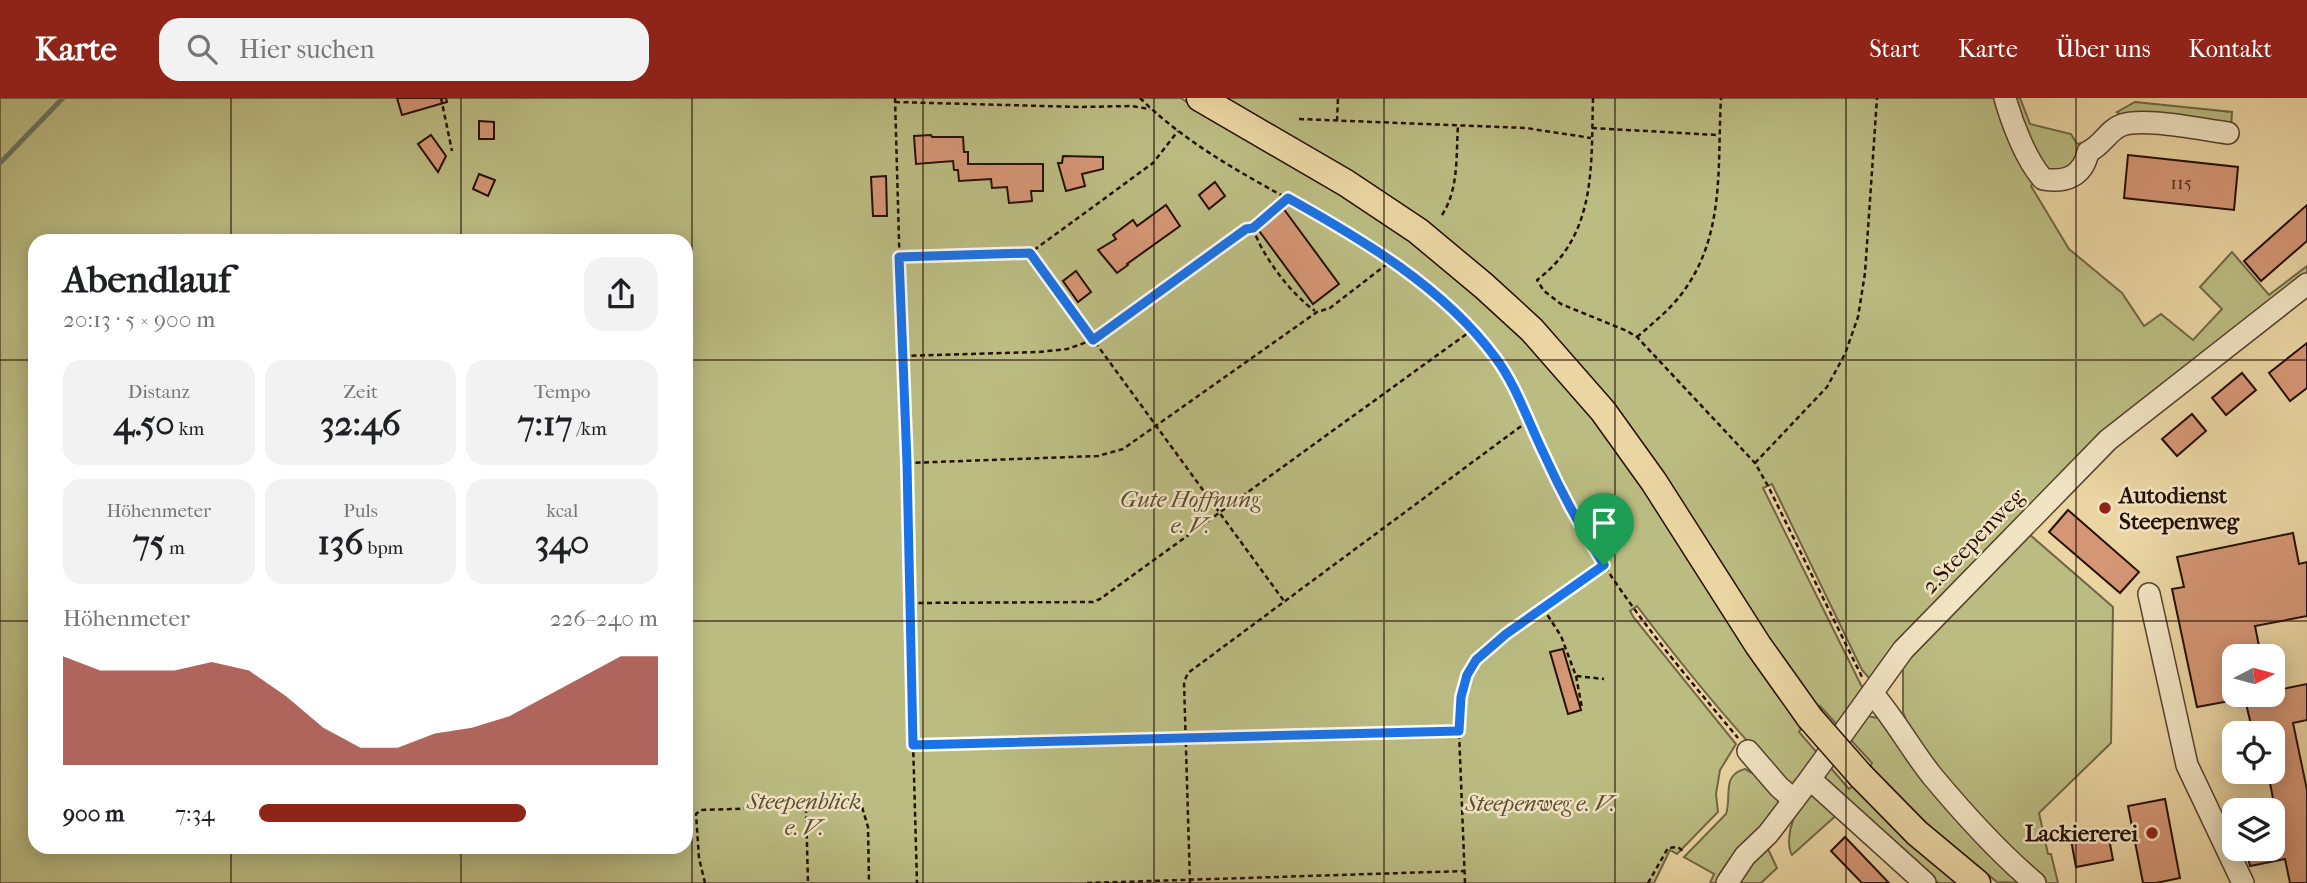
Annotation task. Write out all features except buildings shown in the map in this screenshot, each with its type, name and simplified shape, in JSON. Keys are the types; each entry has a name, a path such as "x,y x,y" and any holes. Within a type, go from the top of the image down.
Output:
{"main road":[{"path":"1200,98 1346,183 1418,231 1532,330 1602,411 1654,482 1758,645 1810,718 1861,776 1917,833 1978,883"}],"street":[{"path":"2005,98 2016,130 2037,173 2043,179 2064,180 2073,177 2086,161 2088,152 2099,146 2111,131 2122,125 2138,122 2228,133"},
{"name":"2.Steepenweg","path":"1727,883 1745,856 1768,834 1810,779 1903,650 2108,440 2307,284"},
{"path":"2149,594 2187,765 2243,883"},
{"path":"1872,693 1888,711 1932,775 1989,839 2035,883"},
{"path":"1748,751 1794,800"},
{"path":"1810,779 1925,883"}],"path":[{"path":"441,98 452,151"},
{"path":"1140,98 1178,131 1221,161 1343,229 1391,261 1452,309 1472,330 1495,356 1506,374 1556,481 1604,565 1662,647 1748,751"},
{"path":"1337,121 1338,98"},
{"path":"1593,98 1587,199 1580,227 1567,251 1538,280 1553,299 1637,337 1755,463 1872,693"},
{"path":"1637,337 1678,299 1691,281 1709,243 1716,215 1721,98"},
{"path":"1755,463 1827,387 1845,354 1857,317 1865,273 1877,98"},
{"path":"917,883 895,100 1080,107 1131,106 1151,109"},
{"path":"1299,119 1526,128 1591,138"},
{"path":"1442,215 1450,200 1455,177 1458,125"},
{"path":"1592,128 1719,135"},
{"path":"899,257 1030,253 1153,163 1178,131"},
{"path":"902,356 1039,352 1067,349 1093,340 1246,229 1253,228 1288,198"},
{"path":"1253,228 1278,271 1306,304 1317,312"},
{"path":"1030,253 1284,601"},
{"path":"907,463 1105,454 1124,449 1317,312 1330,308 1391,261"},
{"path":"910,603 1093,602 1472,330"},
{"path":"1190,882 1184,682 1188,673 1528,421"},
{"path":"1465,883 1459,731 1461,697 1467,675 1476,660 1506,634 1604,565"},
{"path":"1543,608 1566,648 1583,708"},
{"path":"1576,676 1604,678"},
{"path":"913,745 1459,731"},
{"path":"705,883 699,859 696,814 701,810 857,805 862,807 868,827 869,883"},
{"path":"806,808 807,883"},
{"path":"1648,883 1668,848 1678,848 1684,852"},
{"path":"1087,883 1190,882 1465,871"}],"green space":[{"path":"0,98 1181,98 1341,192 1410,240 1475,294 1523,339 1594,420 1644,489 1802,727 1799,732 1819,755 1794,784 1787,784 1709,697 1637,606 1630,611 1736,744 1720,770 1716,794 1718,812 1677,854 1670,850 1654,883 0,883"},
{"path":"1224,98 1999,98 2034,182 2031,186 2069,249 2122,293 2144,326 2161,314 2193,340 2222,309 2200,287 2232,252 2269,295 2307,266 2307,275 2264,306 1872,678 1862,670 1772,484 1763,488 1864,692 1840,728 1820,706 1818,708 1764,636 1663,476 1424,222 1350,170"},
{"path":"2015,98 2020,98 2030,124 2071,134 2077,144 2082,143 2083,152 2075,167 2047,171 2024,127"},
{"path":"2135,102 2232,112 2231,128 2124,117 2117,112"},
{"path":"2029,534 2113,607 2111,743 2039,813 2058,883 2044,883 1936,769 1903,712 1903,666 1908,654"},
{"path":"1867,716 1883,719 2027,883 1997,882 1928,825 1870,767 1872,763 1849,738"},
{"path":"1830,767 1849,789 1854,785 1961,883 1939,883 1915,868 1825,780 1825,774"},
{"path":"1745,769 1756,775 1781,800 1719,883 1710,883 1714,874 1684,857 1726,814 1730,781"},
{"path":"1814,794 1826,799 1852,818 1910,876 1913,883 1909,883 1840,812 1792,855 1789,839 1793,820 1802,803"},
{"path":"1768,849 1777,868 1761,883 1735,883 1749,859"}],"waterway":[{"path":"0,163 63,98"}],"place":[{"name":"Autodienst Steepenweg","path":"2105,508"},
{"name":"Lackiererei","path":"2152,833"}],"route":[{"path":"1288,198 1343,229 1414,278 1452,309 1495,356 1512,383 1556,481 1604,565 1506,634 1476,660 1467,675 1461,697 1459,731 913,745 899,257 1030,253 1093,340 1246,229 1253,228 1288,198"}],"park label":[{"name":"Gute Hoffnung e. V.","path":"1190,512"},
{"name":"Steepenweg e. V.","path":"1540,803"},
{"name":"Steepenblick e. V.","path":"804,814"}]}
